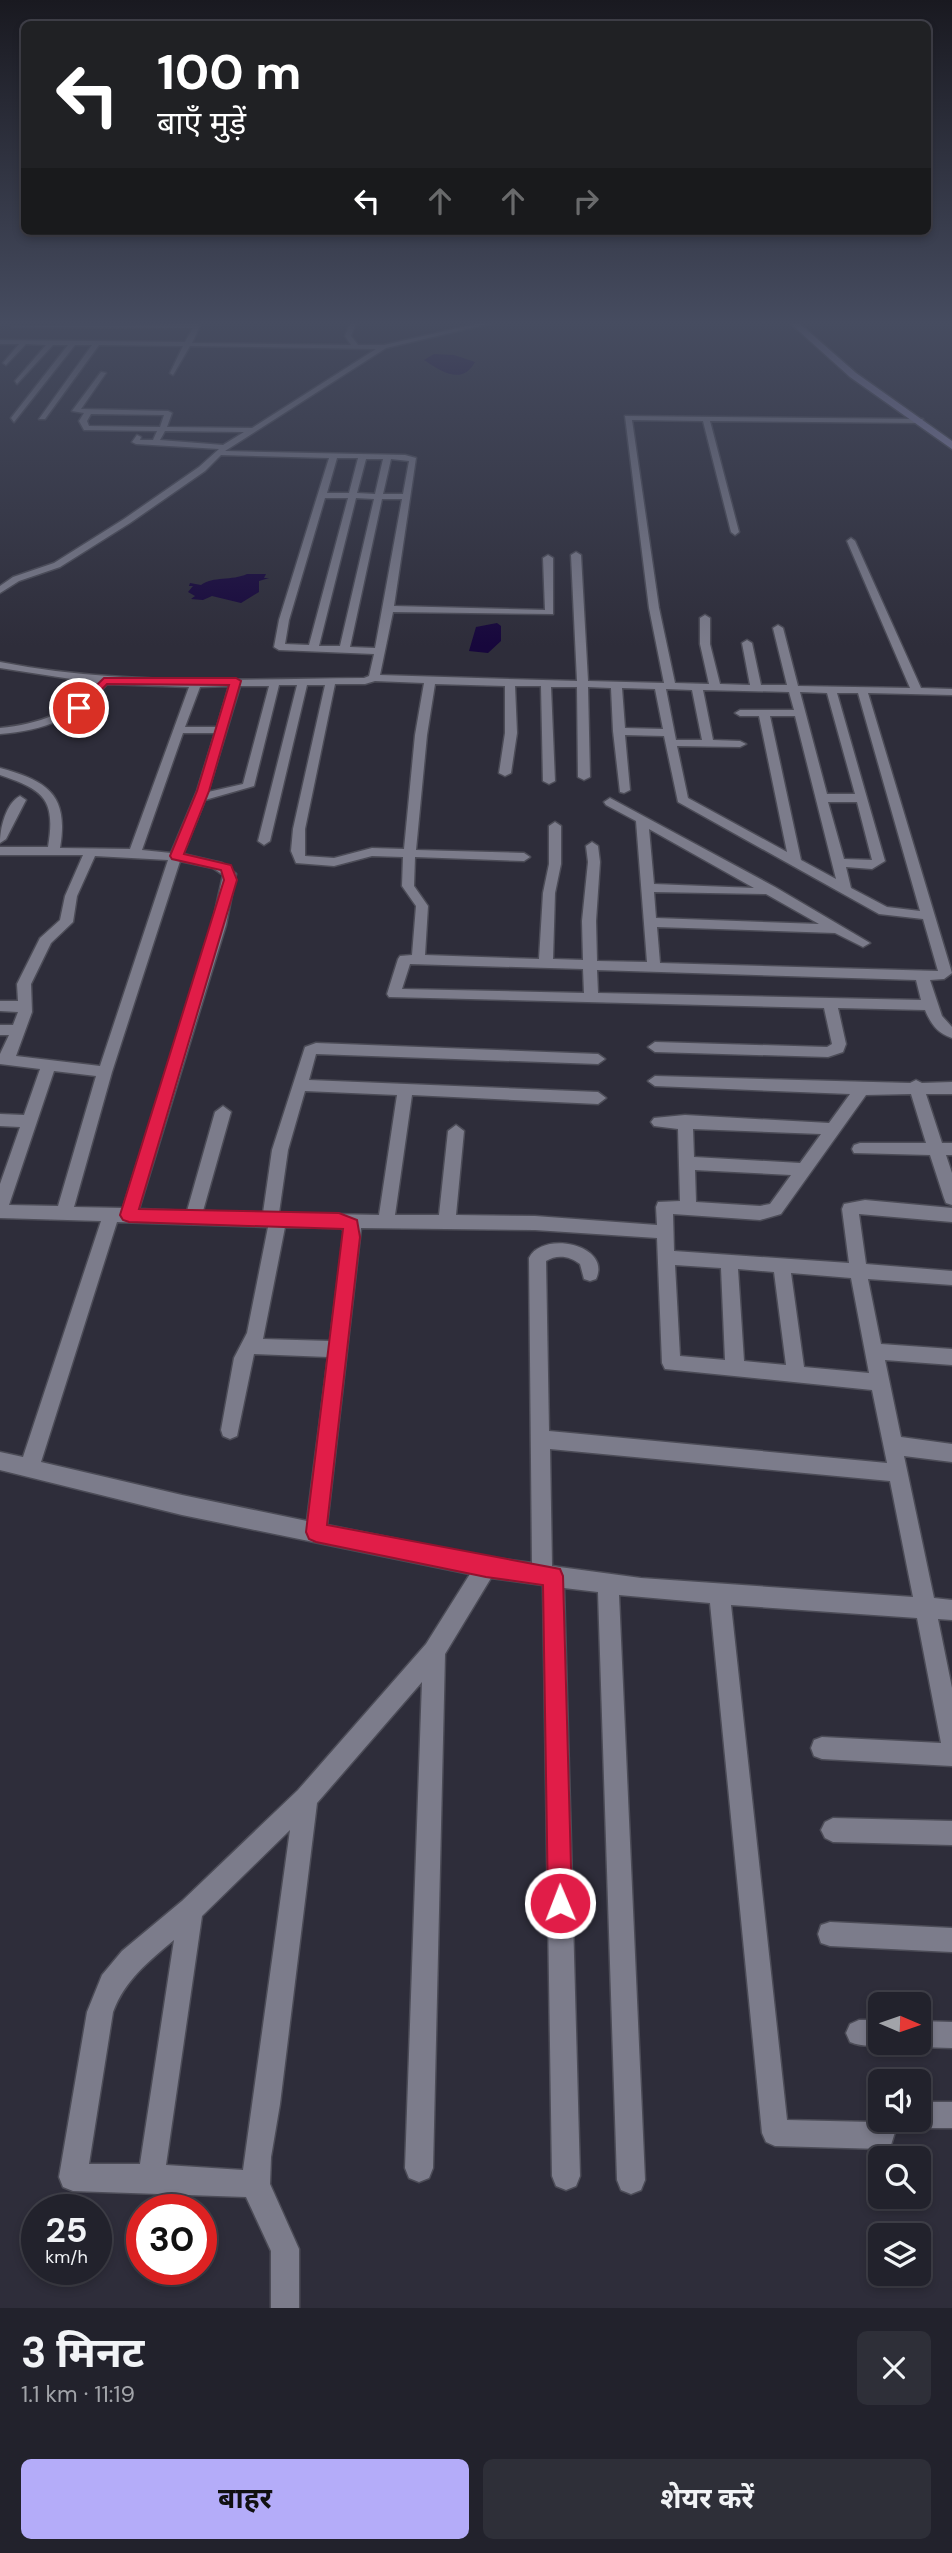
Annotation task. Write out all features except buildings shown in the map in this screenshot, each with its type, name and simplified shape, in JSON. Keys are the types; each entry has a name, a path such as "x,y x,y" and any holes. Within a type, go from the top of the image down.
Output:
{"street":[{"path":"107,431 125,433"},
{"path":"110,436 131,431"},
{"path":"136,431 136,442 158,436 243,431"},
{"path":"141,431 220,450 413,460 374,678"},
{"path":"158,436 161,431"},
{"path":"0,584 57,565 180,485 202,469 220,450 253,431"},
{"path":"630,431 670,738 682,800 884,911 930,916"},
{"path":"709,431 735,532"},
{"path":"932,431 952,446"},
{"path":"158,436 240,438"},
{"path":"334,455 279,645 283,649 380,651"},
{"path":"313,649 363,456"},
{"path":"344,650 387,457"},
{"path":"322,495 406,497"},
{"path":"850,541 917,691"},
{"path":"576,555 584,777"},
{"path":"388,609 547,613 550,612 548,558"},
{"path":"0,590 12,581"},
{"path":"705,618 705,644 715,686"},
{"path":"778,628 845,889"},
{"path":"747,643 756,687"},
{"path":"0,665 52,677 104,681 365,681 374,678 952,692"},
{"path":"418,960 422,914 419,900 408,886 428,684 434,680"},
{"path":"0,731 31,729 58,719 79,708 104,681"},
{"path":"64,1213 105,1072 176,856 200,798 236,681"},
{"path":"200,798 248,786 275,681"},
{"path":"264,841 303,681"},
{"path":"331,681 299,829 297,857 300,860 334,862 364,853 524,857"},
{"path":"505,773 511,733 510,681"},
{"path":"134,855 196,682"},
{"path":"546,682 549,780"},
{"path":"616,683 624,790"},
{"path":"697,686 709,744"},
{"path":"831,689 863,798 878,864 838,863"},
{"path":"862,690 945,973 939,976 921,974 777,986 591,998 394,994 405,959 654,968 777,986 830,1002 932,1005"},
{"path":"740,713 799,713"},
{"path":"764,713 795,862"},
{"path":"180,730 221,730"},
{"path":"618,731 709,744 740,744"},
{"path":"0,771 43,788 52,799 60,822 53,852"},
{"path":"821,798 863,798"},
{"path":"0,839 20,800"},
{"path":"610,802 863,943"},
{"path":"642,820 654,968"},
{"path":"546,964 549,894 555,864 555,826"},
{"path":"591,998 589,921 594,862 592,846"},
{"path":"0,852 176,856 226,868 230,880 120,1215 29,1469"},
{"path":"90,853 71,896 66,922 45,941 24,984 25,1006 19,1030 4,1059 105,1072"},
{"path":"648,888 751,892 770,890"},
{"path":"650,922 840,929"},
{"path":"921,974 939,1025 952,1033"},
{"path":"655,1047 828,1052 838,1048 839,1044 830,1002"},
{"path":"0,1006 25,1006"},
{"path":"0,1030 19,1030"},
{"path":"230,1430 243,1358 256,1334 274,1220 280,1150 310,1051 316,1048 598,1059"},
{"path":"49,1065 4,1181 0,1209 274,1220 447,1220 665,1232"},
{"path":"655,1081 862,1089 916,1086 952,1088"},
{"path":"299,1085 598,1098"},
{"path":"916,1086 952,1198"},
{"path":"862,1089 775,1209 760,1213 664,1208 671,1363 879,1382"},
{"path":"386,1220 405,1090"},
{"path":"193,1217 222,1112"},
{"path":"0,1119 29,1121"},
{"path":"685,1121 688,1209"},
{"path":"659,1122 833,1129"},
{"path":"447,1220 456,1131"},
{"path":"860,1149 952,1149"},
{"path":"687,1163 803,1169"},
{"path":"952,1214 864,1207 850,1209 873,1351 952,1742"},
{"path":"316,1532 353,1229 345,1221"},
{"path":"566,2176 547,1576 540,1439 537,1258 548,1251 575,1252 588,1261 590,1274"},
{"path":"666,1257 952,1278"},
{"path":"729,1262 735,1368"},
{"path":"782,1266 796,1374"},
{"path":"249,1346 338,1349"},
{"path":"873,1351 952,1357"},
{"path":"540,1439 898,1473"},
{"path":"892,1446 952,1453"},
{"path":"0,1461 182,1505 486,1567 608,1585 952,1610"},
{"path":"256,2184 73,2177 100,2012 111,1984 131,1960 191,1910 306,1798 434,1652 486,1567"},
{"path":"608,1585 631,2179"},
{"path":"720,1595 775,2133 883,2136 884,2132"},
{"path":"419,2168 434,1652"},
{"path":"822,1748 952,1755"},
{"path":"285,2308 285,2249 263,2206 256,2184 257,2157 267,2104 306,1798"},
{"path":"833,1830 952,1833"},
{"path":"151,2178 191,1910"},
{"path":"830,1934 952,1940"},
{"path":"931,2034 952,2035"},
{"path":"931,2115 952,2115"}],"shaded area":[{"path":"266,574 264,578 269,578 259,581 259,592 241,603 212,596 203,600 191,599 195,596 188,592 193,586 189,586 190,583 201,585 211,580"},
{"path":"497,623 501,626 501,641 488,653 469,651 476,627"}],"route":[{"path":"79,708 93,696 104,681 236,681 203,791 176,856 218,864 226,868 230,880 219,925 129,1215 339,1220 351,1225 353,1229 316,1532 486,1567 553,1576 560,1903"}]}
